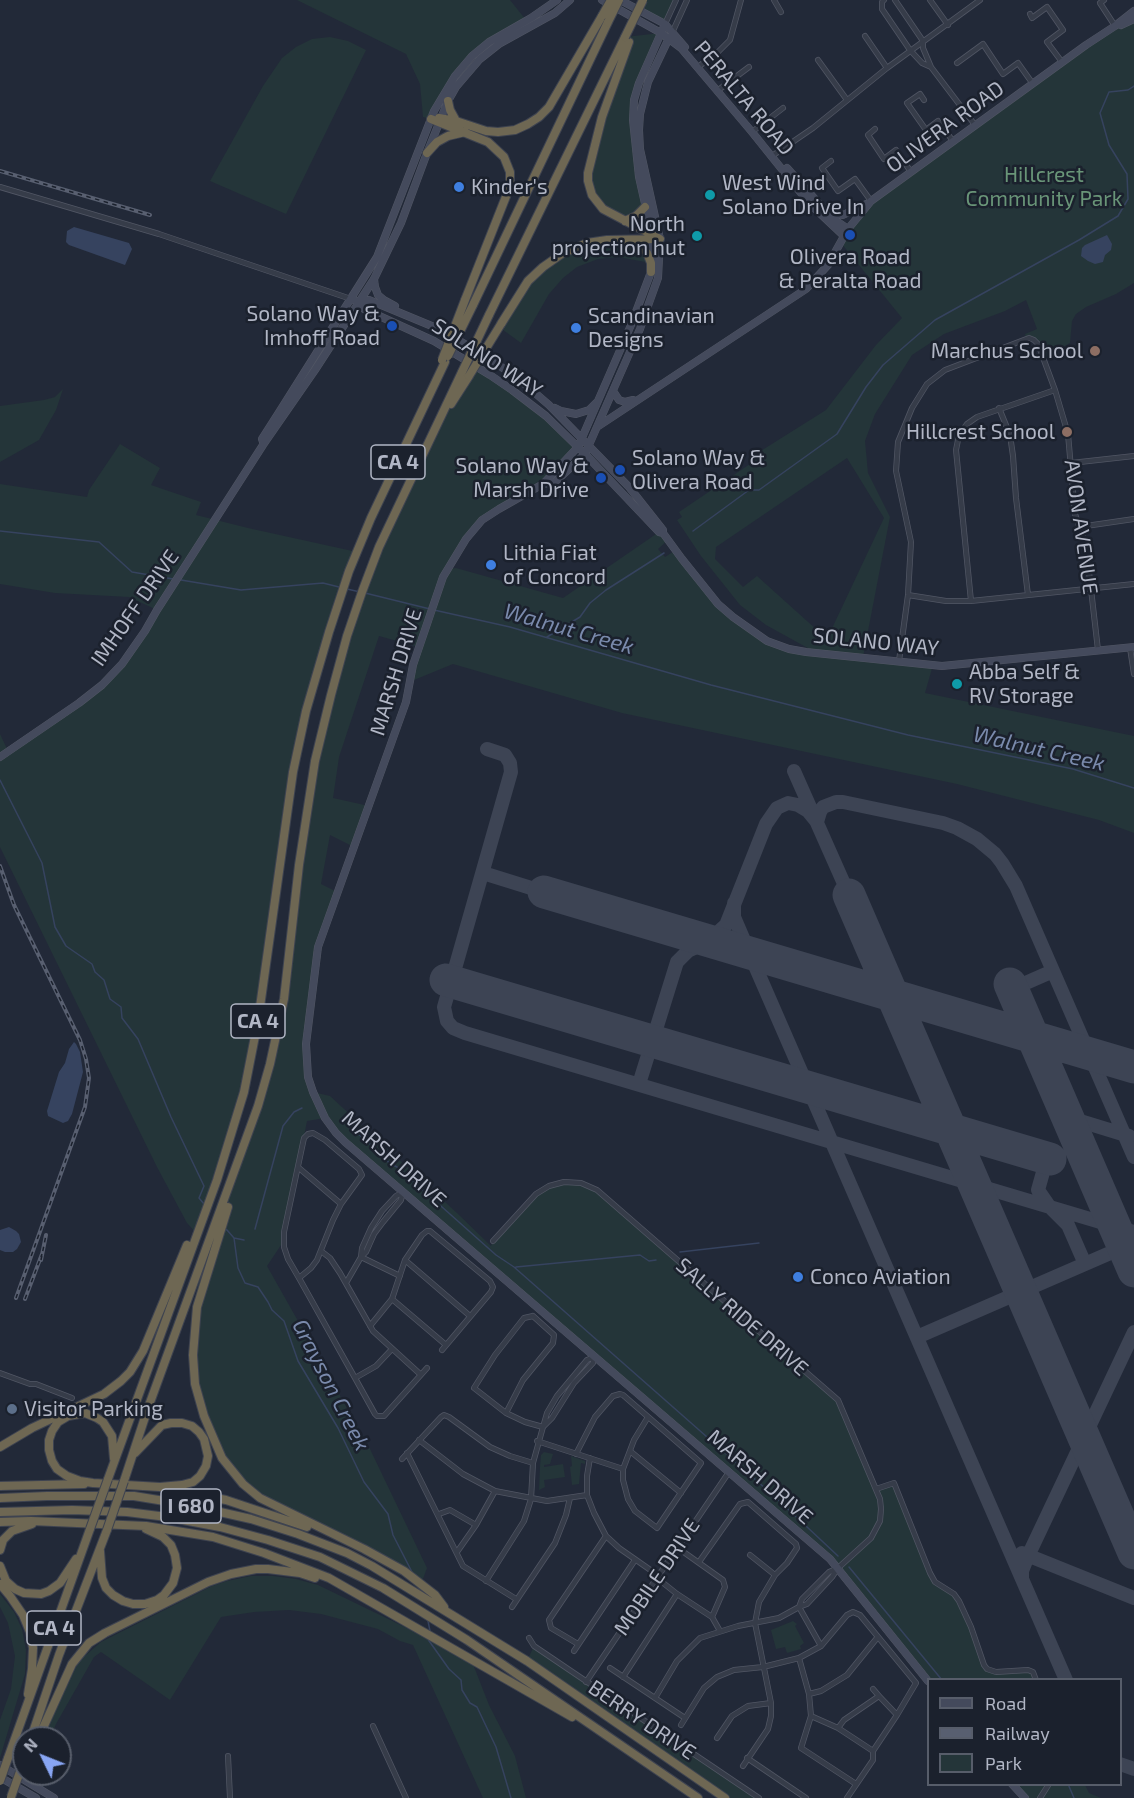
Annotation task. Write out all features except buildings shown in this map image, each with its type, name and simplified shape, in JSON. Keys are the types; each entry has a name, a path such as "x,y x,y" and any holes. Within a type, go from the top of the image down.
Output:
{"highway":[{"path":"437,120 456,121 486,131 498,132 514,130 534,121 549,107 605,19 612,0"},
{"name":"CA 4","path":"0,1779 195,1234 217,1180 244,1092 258,1022 293,772 306,711 349,571 382,495 436,382 469,303 605,19 620,0"},
{"path":"642,1 602,117 588,173 590,187 597,203 608,213 625,220 655,238"},
{"path":"466,374 489,315 627,39"},
{"path":"448,101 456,121"},
{"path":"437,120 488,142 498,150 510,172 510,183 469,303"},
{"path":"427,153 437,142 448,136 466,132"},
{"path":"625,220 636,216 645,207"},
{"path":"466,374 528,281 552,260 586,243 655,238"},
{"path":"633,241 647,253 651,262 651,272"},
{"name":"CA 4","path":"38,1726 60,1655 132,1456 253,1136 253,1120 279,1029 284,999 310,790 347,636 379,547 441,416 460,391 466,374"},
{"path":"0,1447 32,1428 104,1394 130,1372 143,1351 195,1234"},
{"path":"208,1257 197,1307 193,1355 195,1384 204,1416 222,1458 243,1484 260,1498 404,1571 435,1595 448,1612"},
{"path":"93,1483 67,1476 57,1469 52,1461 49,1440 58,1422 68,1416 85,1413 104,1422 112,1436 114,1463"},
{"path":"132,1456 162,1425 182,1423 192,1426 199,1432 204,1439 208,1456 206,1466 200,1476 193,1482 160,1487"},
{"path":"0,1486 93,1483 160,1487 226,1500 287,1519 364,1549"},
{"name":"I 680","path":"0,1498 134,1497 189,1505 298,1534 347,1553 527,1661 725,1798"},
{"name":"I 680","path":"0,1512 83,1510 167,1516 220,1527 320,1557 383,1588 467,1640 698,1798"},
{"path":"0,1522 31,1521 146,1526 178,1530 213,1537 293,1563 329,1578 605,1735"},
{"path":"0,1550 3,1540 12,1531 41,1522"},
{"path":"99,1549 102,1578 106,1588 113,1595 123,1601 145,1604 164,1595 173,1583 177,1568 171,1545 156,1533 131,1526"},
{"path":"0,1566 6,1581 15,1589 24,1593 41,1594 60,1583 82,1552"},
{"path":"43,1726 72,1664 89,1643 219,1577 256,1569 283,1570 319,1579 355,1593"},
{"path":"0,1584 23,1615 30,1632 33,1648 27,1705"}],"street":[{"path":"437,120 440,99 472,56 489,42 557,0"},
{"path":"437,120 467,72 480,59 499,44 555,13 570,0"},
{"name":"PERALTA ROAD","path":"602,0 661,33 671,35"},
{"name":"PERALTA ROAD","path":"620,0 665,24 681,48 753,130 809,203 844,236"},
{"path":"655,238 645,207 639,177 634,141 634,100 639,83 676,0"},
{"path":"585,454 640,329 658,278 655,238 640,149 640,114 648,82 687,0"},
{"path":"699,66 730,40 741,0"},
{"path":"774,0 781,12"},
{"path":"884,0 882,9 910,50 922,63 931,67"},
{"path":"895,0 923,41 923,48 931,67 975,125"},
{"path":"930,0 948,25"},
{"path":"773,155 813,128 910,50 980,0"},
{"path":"1104,0 1100,3 1115,26"},
{"path":"1030,14 1032,18 1047,7 1063,30 1047,42 1062,62"},
{"name":"OLIVERA ROAD","path":"597,427 806,289 828,265 848,229 871,201 1134,11"},
{"name":"OLIVERA ROAD","path":"1115,26 1134,19"},
{"path":"865,36 887,68"},
{"path":"957,63 983,44 1003,74 1018,63 1033,84"},
{"path":"818,60 847,100"},
{"path":"719,90 749,67"},
{"path":"924,100 920,94 907,103 926,130 938,122 952,141"},
{"path":"753,130 783,108"},
{"name":"IMHOFF DRIVE","path":"0,757 80,704 122,664 146,631 157,610 263,445 374,279 401,223 437,120"},
{"name":"IMHOFF DRIVE","path":"263,445 262,440 377,257 437,120"},
{"path":"875,129 868,135 884,159 896,150 911,172"},
{"name":"PERALTA ROAD","path":"773,155 826,212 848,229"},
{"path":"826,212 843,215 871,201 855,179 838,191 822,168 831,161"},
{"name":"SOLANO WAY","path":"0,187 159,234 360,302 369,300 439,329 488,357 549,405 589,445 644,505 718,604 767,641 779,646 798,651 942,666 1132,647"},
{"name":"MARSH DRIVE","path":"655,238 651,272 632,325 578,447 543,484 482,520 466,539 443,577 413,665 406,702 398,727 318,947 306,1044 308,1077 325,1118 345,1142 830,1559 927,1680"},
{"path":"374,279 378,295 419,316 423,322"},
{"name":"SOLANO WAY","path":"360,302 364,309 426,336 490,375 546,416 659,532 663,533"},
{"name":"AVON AVENUE","path":"908,596 911,542 896,471 898,442 912,408 927,384 945,370 1026,338 1032,338 1038,344 1068,434 1075,514 1086,546 1098,650"},
{"path":"971,601 956,450 959,435 967,423 977,417 1055,390"},
{"path":"613,391 622,402 639,399"},
{"path":"549,405 561,411 576,414 589,410 599,399"},
{"path":"999,408 1010,435 1028,596"},
{"name":"MARSH DRIVE","path":"543,484 555,482 585,454"},
{"path":"1071,463 1134,456"},
{"path":"1079,527 1134,519"},
{"path":"898,661 908,596 946,601 971,601 1134,584"},
{"path":"1132,647 1134,674"},
{"path":"299,1278 311,1268 321,1251 327,1231 341,1204 362,1177 362,1172 314,1133 304,1138 283,1238 285,1253 375,1414 379,1417 384,1416 427,1368"},
{"path":"299,1168 341,1204"},
{"name":"SALLY RIDE DRIVE","path":"493,1241 536,1194 549,1186 564,1182 581,1183 597,1190 838,1400 876,1489 881,1509 880,1521 876,1532 866,1544 838,1568 829,1572 802,1599 799,1608"},
{"path":"346,1283 361,1257 362,1248 371,1228 396,1196 403,1192"},
{"path":"370,1326 392,1299 405,1260 427,1231 490,1281 493,1287 493,1290 442,1350"},
{"path":"321,1251 330,1258 370,1326 420,1374"},
{"path":"361,1257 400,1276"},
{"path":"405,1260 470,1316"},
{"path":"392,1299 446,1345"},
{"path":"506,1413 523,1380 553,1343 554,1335 533,1316 524,1317 495,1354 474,1388 506,1413 543,1427"},
{"path":"355,1378 376,1366 392,1349"},
{"path":"486,1581 524,1521 531,1499 532,1463 546,1413 587,1359 594,1357"},
{"path":"0,1373 72,1398"},
{"path":"576,1454 590,1424 617,1394 623,1395 648,1417 700,1463 657,1528 635,1510 624,1489 623,1469 638,1432 648,1417"},
{"path":"402,1459 441,1417 447,1416 490,1447 532,1463"},
{"path":"419,1440 463,1474 495,1491 547,1501 587,1495"},
{"path":"537,1441 623,1469"},
{"path":"630,1450 681,1493"},
{"path":"407,1453 463,1566 516,1599"},
{"path":"590,1458 587,1495 606,1536 676,1594 712,1617 720,1631"},
{"name":"MOBILE DRIVE","path":"586,1682 729,1472"},
{"path":"876,1489 894,1483 930,1573 939,1586 954,1593 959,1601 987,1669 996,1672 1028,1670 1033,1672 1035,1678"},
{"path":"457,1552 476,1525 495,1491"},
{"path":"512,1607 555,1544 570,1498"},
{"path":"699,1562 740,1504 748,1502 796,1544 797,1548 775,1575 759,1602 755,1623 771,1703 771,1716 768,1729 743,1766"},
{"path":"439,1514 450,1509 476,1525"},
{"path":"578,1644 551,1628 549,1620 606,1536"},
{"path":"685,1553 723,1580 725,1587 712,1617"},
{"path":"750,1554 775,1575"},
{"path":"574,1651 634,1560"},
{"path":"624,1677 676,1594"},
{"path":"655,1698 677,1661 700,1638 720,1631 779,1618 799,1608 820,1646"},
{"path":"681,1725 704,1688 717,1677 734,1670 763,1667 799,1658 820,1646 847,1615 853,1612 860,1615 916,1683 873,1751 873,1760 847,1798"},
{"name":"BERRY DRIVE","path":"529,1638 534,1646 759,1798"},
{"path":"809,1694 821,1691 846,1674 877,1638"},
{"path":"799,1658 809,1694 811,1716 801,1748 856,1784"},
{"path":"610,1668 685,1718"},
{"path":"873,1689 897,1715"},
{"path":"838,1728 844,1720 879,1696"},
{"path":"717,1738 732,1716 748,1706 771,1703"},
{"path":"811,1716 838,1728 873,1751"},
{"path":"373,1726 406,1798"},
{"path":"228,1756 230,1798"},
{"path":"747,1758 806,1798"},
{"path":"0,1765 54,1798"},
{"path":"0,1779 36,1798"},
{"path":"1018,1795 1025,1798"}],"green space":[{"path":"297,0 510,0 526,20 489,42 455,76 431,119 423,117 420,84 406,54"},
{"path":"643,0 676,0 665,24 640,11"},
{"name":"Hillcrest Community Park","path":"1134,19 1134,283 1076,314 1072,321 1070,343 1043,359 1038,344 1026,338 1025,334 1037,329 1026,300 1005,311 944,334 912,355 875,414 865,441 868,473 890,517 863,657 933,665 925,693 1134,736 1134,833 1099,820 957,784 622,713 453,664 414,680 413,665 419,647 379,636 339,757 333,798 369,806 354,847 330,835 321,884 337,892 324,929 306,1044 313,1092 330,1096 491,1246 536,1194 549,1186 564,1182 581,1183 597,1190 838,1400 876,1489 894,1483 935,1582 957,1597 984,1665 992,1671 1028,1670 1035,1678 927,1679 838,1568 345,1142 325,1118 307,1121 283,1242 267,1266 369,1447 427,1568 421,1584 275,1506 234,1474 198,1397 193,1340 199,1273 258,1106 279,1029 315,761 362,592 441,416 476,365 512,390 578,447 549,475 498,507 482,520 448,569 456,568 563,598 659,532 668,540 658,549 665,557 676,550 718,604 767,641 815,652 766,625 740,605 701,556 677,520 682,517 679,512 750,464 748,459 826,410 876,345 902,318 841,243 871,201 1092,40","holes":["847,458 884,518 827,639 757,576 743,587 715,559 716,547"]},
{"path":"661,33 634,100 645,207 625,221 608,213 588,181 625,37"},
{"path":"330,37 348,41 366,50 286,214 210,181 263,86 282,58 296,47 312,39"},
{"path":"633,241 651,263 618,257 598,259 577,267 549,294 521,343 499,327 528,281 575,248"},
{"path":"63,389 56,410 39,440 0,462 0,406 44,400 55,397"},
{"path":"120,444 160,468 151,485 201,502 196,515 357,552 306,711 244,1092 197,1234 187,1223 157,1167 0,847 0,734 8,751 42,730 122,664 157,610 129,597 55,593 0,584 0,484 87,497 89,490"},
{"path":"544,1452 553,1454 550,1464 544,1467 563,1464 565,1477 544,1480 545,1487 539,1490 541,1455"},
{"path":"571,1456 585,1461 585,1464 581,1463 579,1484 572,1485"},
{"path":"251,1576 273,1576 318,1585 471,1659 489,1705 515,1756 526,1798 483,1798 413,1645 378,1629 321,1614 289,1610 221,1617 170,1700 101,1652 94,1657 55,1726 47,1726 79,1661 101,1642 212,1586"},
{"path":"0,1594 14,1612 22,1629 26,1650 25,1674 0,1758 0,1720 11,1689 15,1656 8,1623 0,1607"},
{"path":"793,1621 797,1624 795,1626 804,1643 800,1646 801,1649 787,1653 785,1647 776,1649 771,1630"},
{"path":"534,1646 759,1798 725,1798 527,1661"},
{"path":"1013,1786 1086,1786 1089,1793 1101,1798 1025,1798"}],"water":[{"path":"74,227 129,243 132,249 125,265 69,245 66,242 67,231"},
{"path":"1107,235 1112,244 1103,262 1095,264 1081,256 1085,245"},
{"path":"74,1042 80,1052 83,1072 72,1114 68,1121 63,1123 48,1116 47,1111 59,1072"},
{"path":"9,1227 19,1234 21,1242 13,1252 5,1252 0,1250 0,1230"}],"waterway":[{"path":"693,531 749,490 759,490 837,434 866,387 883,365 935,320 1118,216 1128,199 1127,174 1109,145 1100,113 1109,92 1128,90 1134,86"},
{"name":"Walnut Creek","path":"0,531 99,542 132,572 173,579"},
{"path":"547,637 580,617 590,603 606,590 664,553"},
{"name":"Walnut Creek","path":"181,580 241,590 323,583 339,587"},
{"name":"Walnut Creek","path":"347,589 360,592"},
{"name":"Walnut Creek","path":"365,593 430,609"},
{"name":"Walnut Creek","path":"434,610 510,627 711,685 908,735 1073,769 1134,788"},
{"name":"Grayson Creek","path":"0,780 42,863 55,927 66,946 92,964 95,972 104,980 110,999 121,1007 122,1018 138,1039 171,1117 204,1186 199,1198 204,1204"},
{"path":"255,1229 283,1126 294,1112 302,1108"},
{"path":"343,1121 496,1255 514,1267 774,1496 838,1556"},
{"name":"Grayson Creek","path":"224,1229 234,1238 238,1268 245,1283 258,1287 272,1310 284,1321 298,1361 338,1428 364,1482 388,1514 393,1535 413,1574"},
{"path":"234,1238 244,1240"},
{"path":"680,1252 759,1243"},
{"path":"516,1267 640,1255 649,1261 656,1260"},
{"path":"849,1567 940,1678"},
{"name":"Grayson Creek","path":"428,1621 430,1631"},
{"name":"Grayson Creek","path":"427,1638 449,1669 461,1680 462,1690 470,1703 477,1707 496,1747 511,1798"},
{"path":"1069,1786 1074,1798"}],"taxiway":[{"path":"487,749 505,755 510,763 511,772 444,1007 447,1021 453,1028 1134,1232"},
{"path":"794,771 849,895"},
{"path":"817,822 823,807 843,802 943,823 977,839 995,854 1016,886 1134,1157"},
{"path":"698,937 711,937 726,925 766,824 777,808 788,803 798,805 808,811 817,822"},
{"path":"483,873 544,892"},
{"path":"734,903 734,917 1065,1678"},
{"path":"639,1084 677,962 688,951 701,945 726,945"},
{"path":"1012,989 1053,971"},
{"path":"1067,1117 1129,1136"},
{"path":"1047,1158 1038,1190 1049,1206 1068,1225 1085,1264"},
{"path":"917,1337 1124,1247"},
{"path":"1022,1577 1028,1556 1134,1332"},
{"path":"1022,1553 1134,1598"},
{"path":"1122,1765 1134,1769"}],"runway":[{"path":"544,892 1134,1067"},
{"path":"849,895 1134,1553"},
{"path":"446,980 1050,1159"},
{"path":"1010,984 1134,1271"}],"railway":[{"path":"0,171 150,215"},
{"path":"0,866 14,905 80,1040 89,1078 85,1107 16,1298"},
{"path":"41,1260 46,1235"},
{"path":"25,1299 42,1254"}],"place":[{"name":"Kinder's","path":"459,187"},
{"name":"West Wind Solano Drive In","path":"710,195"},
{"name":"Olivera Road & Peralta Road","path":"850,235"},
{"name":"North projection hut","path":"697,236"},
{"name":"Solano Way & Imhoff Road","path":"392,326"},
{"name":"Scandinavian Designs","path":"576,328"},
{"name":"Marchus School","path":"1095,351"},
{"name":"Hillcrest School","path":"1067,432"},
{"name":"Solano Way & Olivera Road","path":"620,470"},
{"name":"Solano Way & Marsh Drive","path":"601,478"},
{"name":"Lithia Fiat of Concord","path":"491,565"},
{"name":"Abba Self & RV Storage","path":"957,684"},
{"name":"Conco Aviation","path":"798,1277"},
{"name":"Visitor Parking","path":"12,1409"}]}
